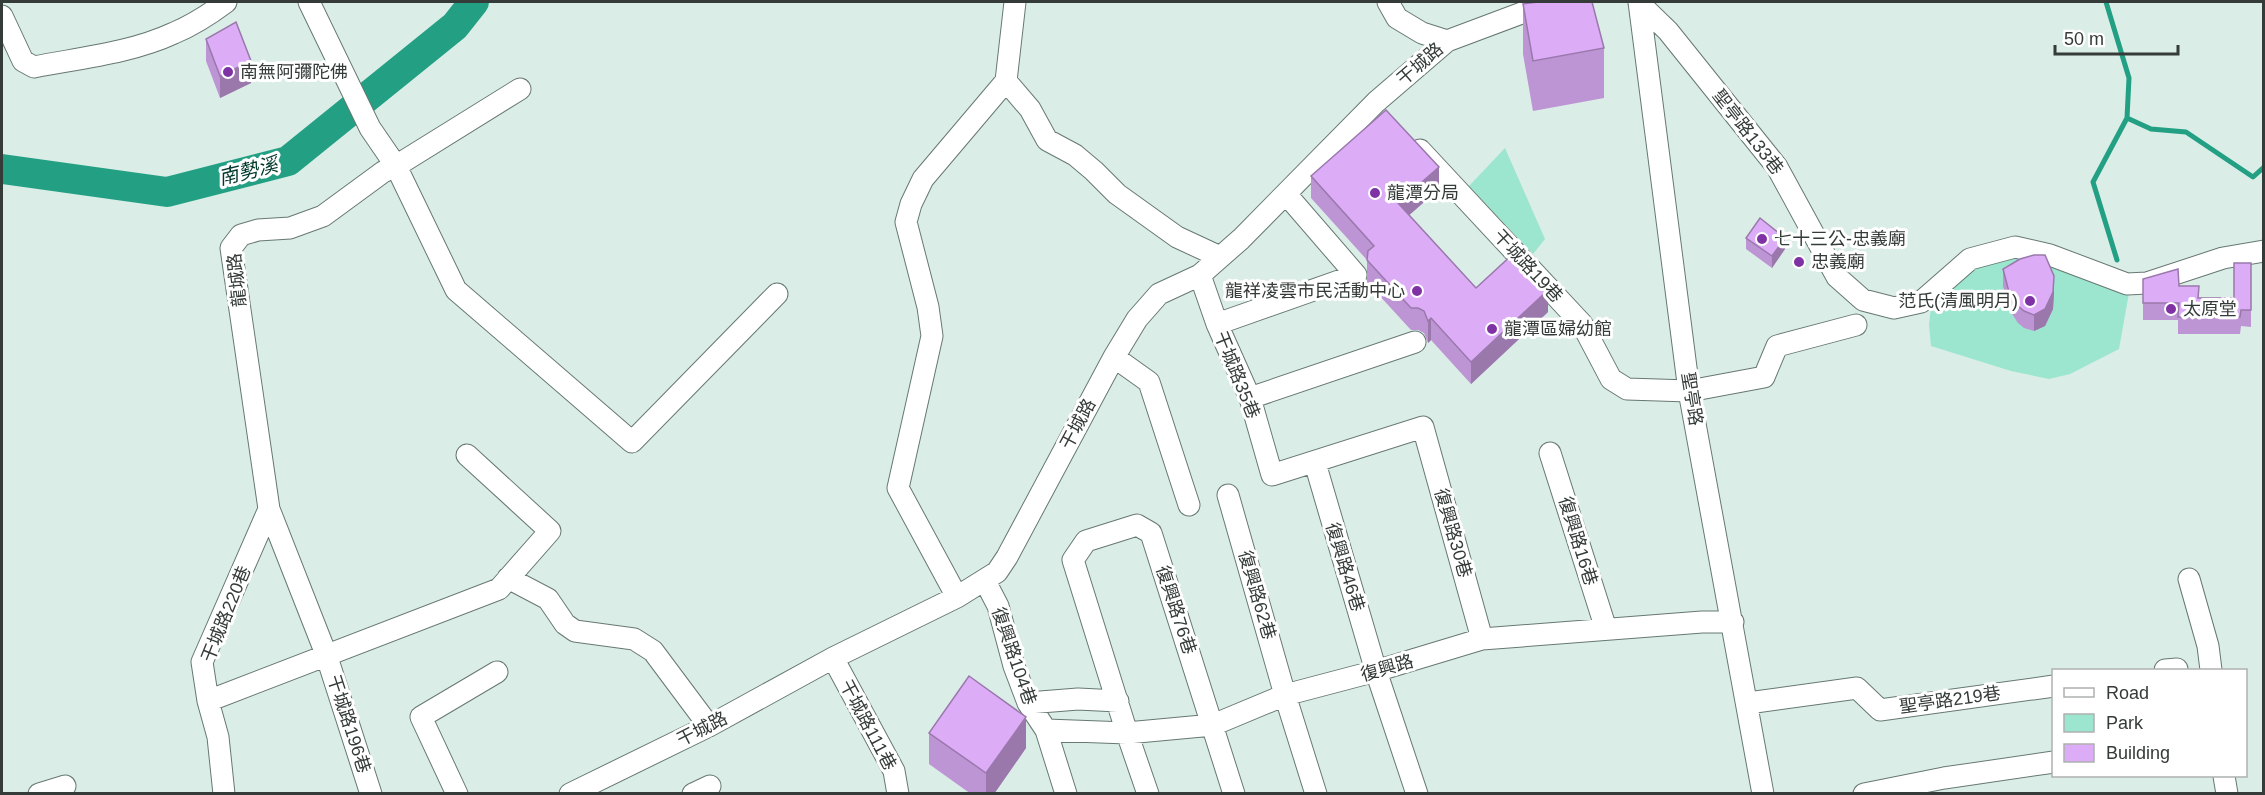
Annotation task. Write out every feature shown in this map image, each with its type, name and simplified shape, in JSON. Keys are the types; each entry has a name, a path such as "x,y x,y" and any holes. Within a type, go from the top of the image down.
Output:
{"street":[{"path":"2,16 23,61 34,67 141,45 174,33 205,17 226,2"},
{"path":"309,2 370,128 396,166 456,290 632,442 777,294"},
{"path":"957,597 898,488 932,336 928,307 906,222 911,204 923,179 1006,81 1016,2"},
{"path":"1388,2 1397,18 1422,33 1447,41"},
{"name":"干城路","path":"570,794 710,726 833,658 985,581 996,572 1007,557 1114,357 1137,319 1159,294 1200,275 1286,194 1376,102 1447,41 1551,2"},
{"name":"聖亭路133巷","path":"1639,2 1668,31 1777,167 1837,277 1863,300 1894,308 1921,302 1970,259 2015,246 2050,255 2127,284 2147,283 2223,258 2264,251"},
{"name":"聖亭路","path":"1639,2 1689,391 1763,794"},
{"path":"1006,81 1030,109 1047,140 1075,155 1117,194 1177,237 1220,257"},
{"name":"龍城路","path":"326,654 269,509 231,248 241,235 258,230 290,228 323,216 383,172 520,88"},
{"path":"1376,102 1391,119"},
{"name":"干城路19巷","path":"1407,135 1582,324 1611,378 1627,389 1689,391 1764,377 1778,346 1856,325"},
{"path":"1217,324 1356,275 1286,194"},
{"name":"干城路35巷","path":"1200,275 1217,324 1250,398 1272,475 1315,463"},
{"path":"1250,398 1415,342"},
{"path":"1114,357 1149,382 1189,505"},
{"name":"復興路30巷","path":"1315,463 1423,428 1482,639"},
{"name":"復興路16巷","path":"1551,453 1606,629"},
{"path":"208,701 499,589 550,531 467,455"},
{"name":"復興路46巷","path":"1315,463 1376,671 1417,794"},
{"name":"復興路62巷","path":"1228,495 1285,696 1316,794"},
{"name":"干城路220巷","path":"224,794 218,737 208,701 202,662 269,509"},
{"name":"復興路76巷","path":"1118,701 1073,560 1086,541 1137,525 1151,534 1234,794"},
{"path":"508,578 548,598 565,624 576,631 634,639 653,651 710,726"},
{"path":"2189,579 2208,646 2211,669"},
{"name":"復興路104巷","path":"985,581 998,606 1014,666 1028,703 1046,730 1065,794"},
{"name":"復興路","path":"1046,730 1127,733 1213,725 1285,696 1482,639 1702,622 1733,622"},
{"name":"干城路196巷","path":"326,654 371,794"},
{"name":"干城路111巷","path":"833,658 894,771 898,794"},
{"path":"457,794 421,717 497,672"},
{"name":"聖亭路219巷","path":"1748,703 1857,688 1880,710 2052,686"},
{"path":"1028,703 1078,699 1118,701 1148,794"},
{"path":"1864,794 1944,778 2052,762"},
{"path":"2224,777 2227,794"},
{"path":"39,794 65,786"}],"green space":[{"path":"1505,148 1545,239 1533,254 1469,186"},
{"path":"2010,256 2056,264 2129,293 2119,349 2070,374 2049,379 2011,371 1931,346 1929,325 1932,298 1988,261"}],"building":[{"path":"1592,2 1604,48 1533,61 1523,4"},
{"path":"236,22 251,61 220,76 206,39"},
{"path":"1386,110 1439,167 1398,203 1476,288 1514,253 1548,290 1471,362 1431,318 1428,321 1424,311 1411,308 1367,260 1368,251 1374,246 1311,176"},
{"path":"1760,218 1785,238 1772,256 1746,238"},
{"name":"范氏(清風明月)","path":"2045,255 2054,276 2053,292 2045,309 2034,315 2018,306 2009,292 2003,269 2020,259"},
{"path":"2234,263 2251,263 2251,310 2241,310 2240,317 2178,317 2179,303 2143,303 2143,279 2178,269 2179,286 2199,286 2198,298 2234,298"},
{"path":"969,676 1026,717 986,773 929,733"}],"waterway":[{"name":"南勢溪","path":"2,169 167,192 288,161 455,26 474,2"},
{"path":"2106,2 2129,78 2127,118 2151,129 2186,132 2253,177 2264,167"},
{"path":"2117,260 2093,182 2127,118"}],"place":[{"name":"南無阿彌陀佛","path":"228,72"},
{"name":"龍潭分局","path":"1375,193"},
{"name":"七十三公-忠義廟","path":"1762,239"},
{"name":"忠義廟","path":"1799,262"},
{"name":"龍祥凌雲市民活動中心","path":"1417,291"},
{"name":"范氏(清風明月)","path":"2030,301"},
{"name":"太原堂","path":"2171,309"},
{"name":"龍潭區婦幼館","path":"1492,329"}]}
